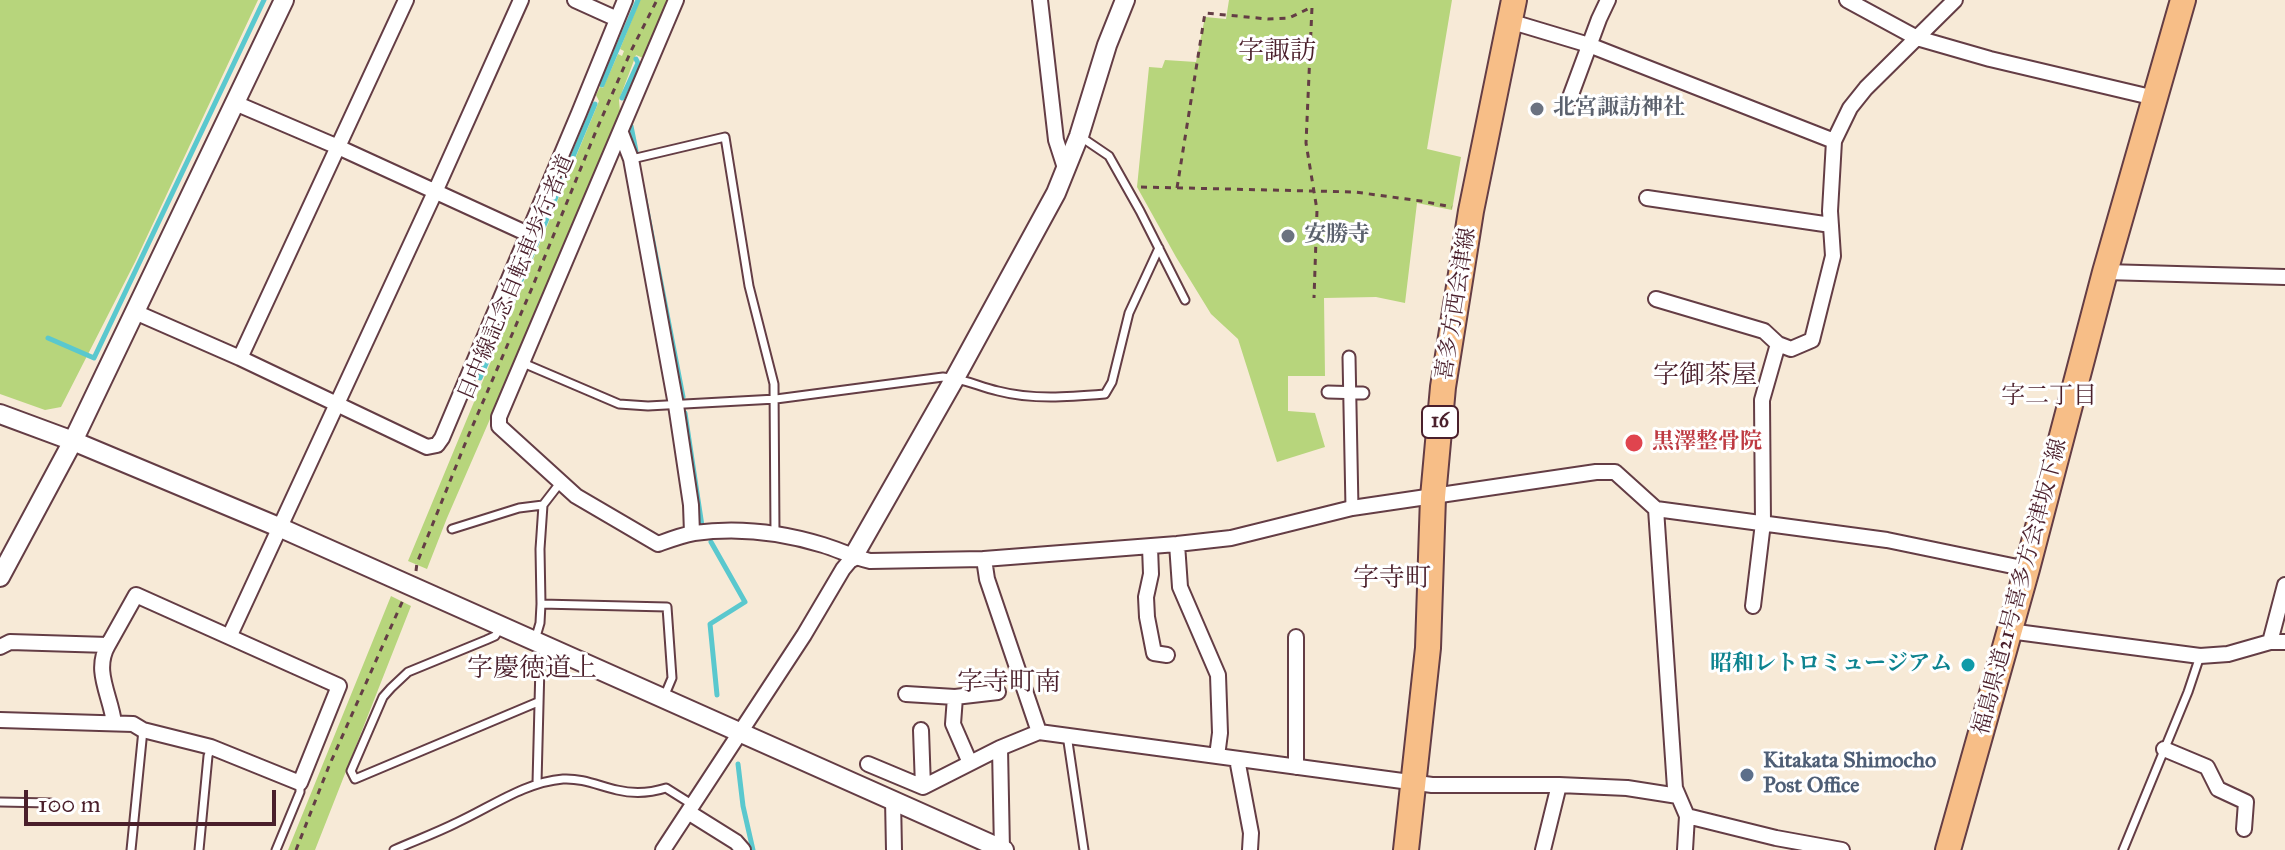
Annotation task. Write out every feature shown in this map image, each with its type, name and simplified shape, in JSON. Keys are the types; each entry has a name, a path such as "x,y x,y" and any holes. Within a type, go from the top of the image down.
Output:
{"main road":[{"name":"福島県道21号喜多方会津坂下線","path":"1948,850 2027,569 2105,272 2183,0"},
{"name":"喜多方西会津線","path":"1406,850 1428,648 1433,497 1443,387 1471,211 1511,11"}],"street":[{"path":"0,577 73,441 284,0"},
{"path":"240,358 406,0"},
{"path":"230,635 521,0"},
{"path":"575,0 617,19"},
{"path":"135,312 427,447 437,445 625,0"},
{"path":"676,0 499,417 499,426 576,496 658,544 692,533 746,530 775,533 824,545 870,561 984,559 1150,547 1231,538 1352,508 1596,472 1615,472 1656,509 1887,540 2027,569"},
{"path":"1040,0 1056,140 1066,171"},
{"path":"663,850 853,557 1024,253 1066,171 1125,0"},
{"path":"1569,100 1608,0"},
{"path":"1847,0 1917,38 1990,59 2155,98"},
{"path":"1656,299 1764,331 1778,344 1791,349 1812,340 1833,256 1834,141 1850,108 1866,88 1955,0"},
{"path":"1511,11 1589,45 1834,141"},
{"path":"235,103 528,234"},
{"path":"621,133 631,159 676,405 691,505 692,533"},
{"path":"1647,198 1831,225"},
{"path":"2105,272 2285,277"},
{"path":"1753,606 1763,523 1762,400 1778,344"},
{"path":"1349,357 1352,508"},
{"path":"1328,392 1363,393"},
{"path":"0,414 73,441 281,528 1003,850 1000,748"},
{"path":"1656,509 1677,792 1687,816 1685,850"},
{"path":"1177,544 1180,587 1218,675 1220,733 1217,756"},
{"path":"1150,547 1147,617 1154,653 1167,655"},
{"path":"984,559 987,579 1039,732"},
{"path":"2009,631 2200,656 2228,654 2277,642 2285,585"},
{"path":"0,720 133,724 143,730 211,747 300,783 339,686 136,595 101,662 114,723"},
{"path":"1296,637 1296,767"},
{"path":"0,647 10,642 108,645"},
{"path":"906,694 955,697 998,692"},
{"path":"955,697 953,724 970,763"},
{"path":"921,730 923,787"},
{"path":"868,764 923,787 1039,732 1432,785 1559,785 1677,792"},
{"path":"2164,749 2207,767 2218,789 2246,802 2244,829"},
{"path":"1237,759 1251,833 1250,850"},
{"path":"1543,850 1559,785"},
{"path":"893,799 894,850"},
{"path":"691,809 743,850"},
{"path":"1687,816 1776,838 1842,850"}],"lane":[{"path":"1079,136 1109,156 1185,300"},
{"path":"631,159 725,137 749,286 776,399 775,533"},
{"path":"523,363 619,404 648,406 776,399 943,377 970,380 996,390 1029,397 1105,394 1112,382 1129,313 1159,248"},
{"path":"537,783 543,505 560,483"},
{"path":"452,529 519,508 543,505"},
{"path":"541,604 667,607 672,678 664,698"},
{"path":"503,625 495,636 408,672 383,697 351,771 355,779 538,702"},
{"path":"2123,850 2200,656"},
{"path":"131,850 143,730"},
{"path":"1067,735 1084,850"},
{"path":"199,850 211,747"},
{"path":"394,850 537,783 566,779 631,792 653,792 666,788 691,809"},
{"path":"276,850 300,792 300,783"},
{"path":"0,802 51,803"}],"path":[{"name":"日中線記念自転車歩行者道","path":"416,571 467,439 608,104 657,0"},
{"path":"1177,188 1205,13 1289,18 1312,7 1306,143 1317,210 1314,298"},
{"path":"603,97 611,111"},
{"path":"1127,189 1355,192 1471,211"},
{"path":"296,850 329,766 406,596"}],"green space":[{"path":"0,0 258,0 135,262 61,407 45,410 0,394"},
{"path":"640,0 668,0 643,58 636,55 619,100 620,112 593,182 427,569 408,561 599,101 596,95 600,87 603,88 618,54 622,56 624,51 620,49"},
{"name":"安勝寺","path":"1229,0 1452,0 1427,149 1461,157 1452,210 1417,203 1405,303 1376,297 1324,298 1325,376 1288,376 1288,411 1315,413 1325,447 1277,462 1238,339 1211,314 1137,187 1149,67 1162,68 1165,60 1196,62 1205,17 1226,19"},
{"path":"391,596 411,606 315,850 288,850"}],"waterway":[{"path":"48,338 94,358 264,0"},
{"path":"602,85 638,0"},
{"path":"622,98 638,63 636,59"},
{"path":"480,378 595,104"},
{"path":"631,126 636,151"},
{"path":"644,195 683,397"},
{"path":"685,413 702,526"},
{"path":"711,542 745,602 710,624 717,695"},
{"path":"738,764 753,850"}],"place":[{"name":"北宮諏訪神社","path":"1537,109"},
{"name":"安勝寺","path":"1288,236"},
{"name":"黒澤整骨院","path":"1634,443"},
{"name":"昭和レトロミュージアム","path":"1968,665"},
{"name":"Kitakata Shimocho Post Office","path":"1747,775"}],"district":[{"name":"字諏訪","path":"1277,53"},
{"name":"字御茶屋","path":"1705,377"},
{"name":"字二丁目","path":"2049,397"},
{"name":"字寺町","path":"1392,580"},
{"name":"字慶徳道上","path":"532,670"},
{"name":"字寺町南","path":"1009,684"}]}
